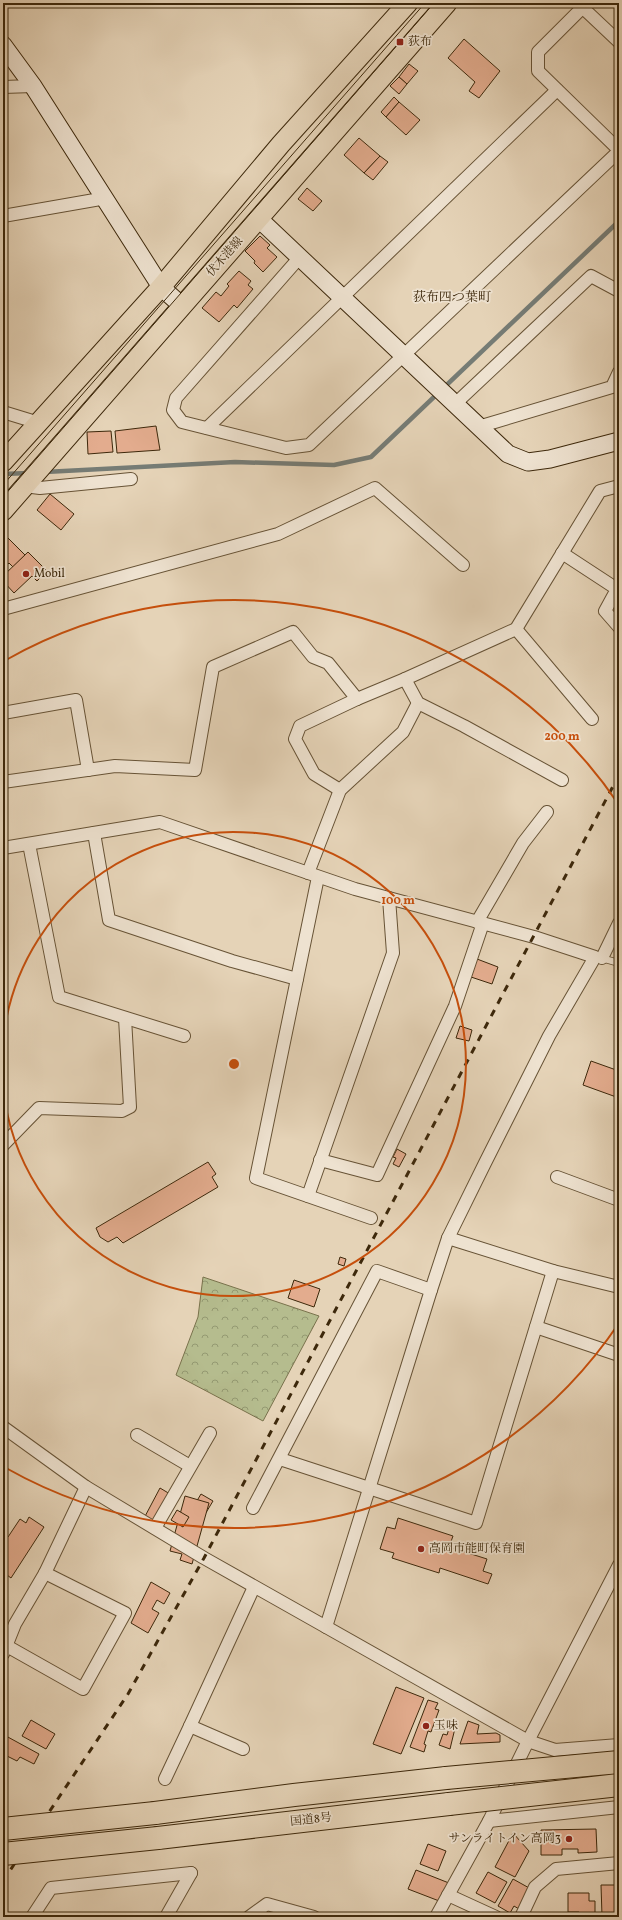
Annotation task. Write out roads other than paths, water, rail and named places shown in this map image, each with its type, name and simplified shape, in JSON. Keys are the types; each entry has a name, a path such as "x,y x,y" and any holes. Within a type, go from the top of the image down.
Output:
{"highway":[{"path":"3,1830 446,1778 619,1762"},
{"name":"国道8号","path":"3,1854 158,1838 619,1785"}],"main road":[{"path":"3,462 162,287 281,144 408,3"},
{"name":"伏木港線","path":"3,511 441,7"}],"street":[{"path":"300,257 176,398 173,410 182,422 286,448 309,445 619,151 538,71 538,52 584,5 619,42"},
{"path":"3,45 33,86 162,287 182,306"},
{"path":"3,87 33,86"},
{"path":"207,428 341,296 557,90"},
{"path":"3,216 106,198"},
{"path":"258,218 508,454 528,462 550,459 619,441"},
{"path":"455,404 591,276 619,291"},
{"path":"478,427 612,387 619,372"},
{"path":"3,412 39,422"},
{"path":"24,486 40,488 131,480"},
{"path":"340,790 314,774 295,739 300,726 357,699 516,629 600,491 619,486"},
{"path":"3,609 278,534 375,488 463,565"},
{"path":"562,553 618,587 605,611 619,627"},
{"path":"516,629 592,719"},
{"path":"3,782 115,766 195,770 213,667 293,632 313,657 328,663 357,699"},
{"path":"405,679 418,703 464,726 562,780"},
{"path":"3,713 76,700 88,770"},
{"path":"371,1218 256,1178 297,979 313,875 340,790 403,732 418,703"},
{"path":"320,1160 377,1176 455,1006 480,923 523,843 547,812"},
{"path":"3,848 160,822 313,875 389,898 534,937 598,958"},
{"path":"94,833 109,920 232,961 297,979"},
{"path":"29,844 59,997 184,1036"},
{"path":"308,1196 393,953 389,898"},
{"path":"326,1628 448,1238 549,1036 619,922"},
{"path":"3,1145 39,1108 122,1111 130,1107 125,1018"},
{"path":"557,1177 619,1200"},
{"path":"448,1238 553,1271 619,1287"},
{"path":"253,1508 280,1459 377,1271 431,1290"},
{"path":"280,1459 476,1523 553,1271"},
{"path":"536,1327 619,1355"},
{"path":"3,1426 86,1486 155,1528 254,1587 528,1741 555,1750 619,1745"},
{"path":"155,1528 210,1433"},
{"path":"137,1435 190,1466"},
{"path":"45,1573 125,1613 83,1689 4,1650 15,1624 45,1573 86,1486"},
{"path":"436,1917 489,1821 528,1741 619,1565"},
{"path":"165,1779 254,1587"},
{"path":"190,1726 243,1749"},
{"path":"489,1821 619,1807"},
{"path":"521,1917 535,1887 556,1869 619,1863"},
{"path":"32,1917 51,1888 191,1873 166,1917"},
{"path":"448,1895 479,1913 496,1917"},
{"path":"249,1917 267,1904 314,1917"}],"lane":[{"path":"598,958 619,963"}],"waterway":[{"path":"45,472 235,462 334,465 371,457 619,221"},
{"path":"3,474 29,473"}],"tram line":[{"path":"3,485 425,3"},
{"path":"3,497 434,3"}],"railway":[{"path":"3,1881 128,1694 204,1558 619,775"}],"place":[{"name":"荻布","path":"400,42"},
{"name":"Mobil","path":"26,574"},
{"name":"高岡市能町保育園","path":"421,1549"},
{"name":"玉味","path":"426,1726"},
{"name":"サンライトイン高岡3","path":"569,1839"}],"district":[{"name":"荻布四つ葉町","path":"452,298"}]}
